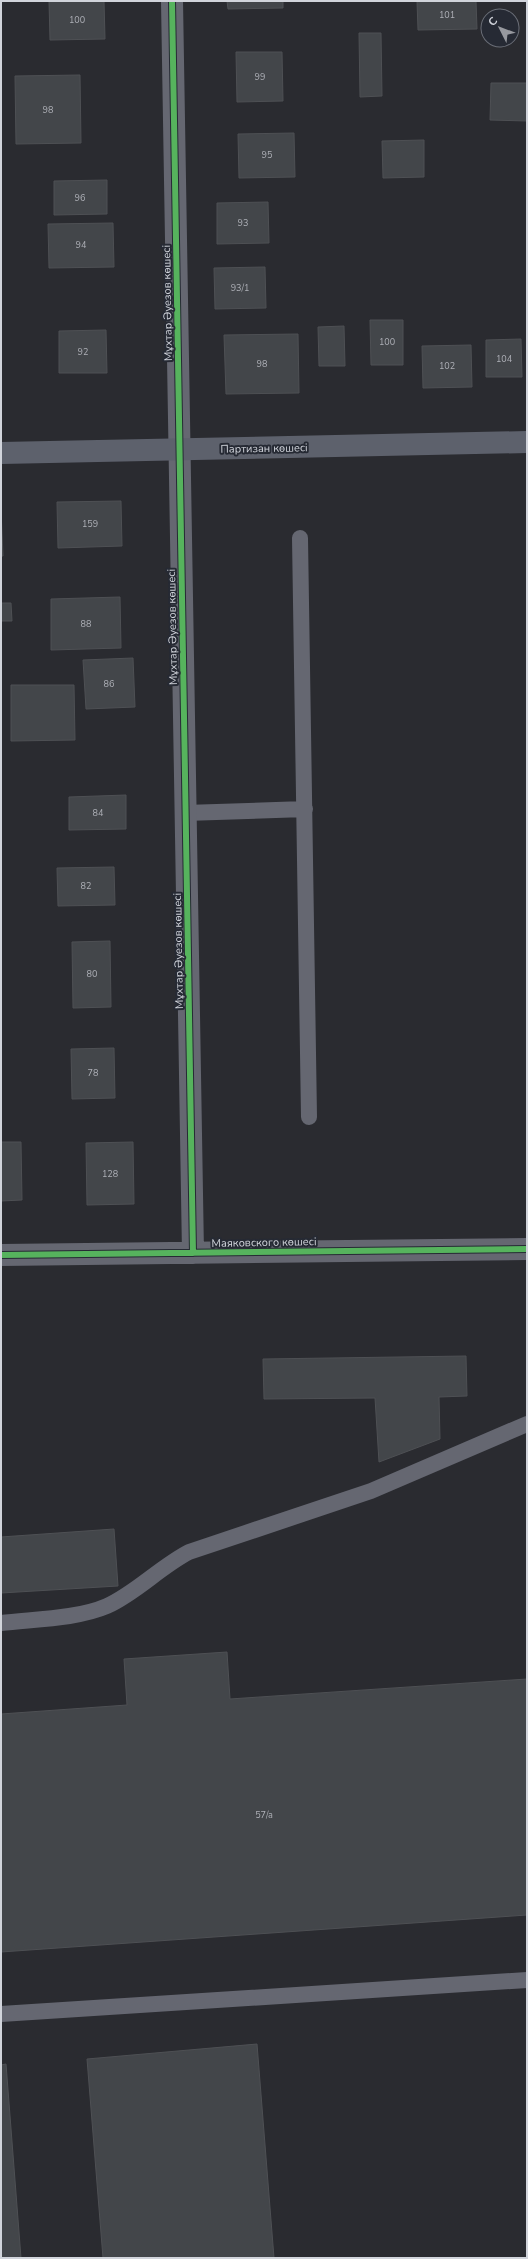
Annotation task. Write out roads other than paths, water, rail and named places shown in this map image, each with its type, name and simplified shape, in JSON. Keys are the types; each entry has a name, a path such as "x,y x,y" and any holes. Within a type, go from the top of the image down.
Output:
{"main road":[{"name":"Партизан көшесі","path":"1,453 527,442"}],"street":[{"name":"Мұхтар Әуезов көшесі","path":"172,1 193,1253"},
{"name":"Маяковского көшесі","path":"1,1255 527,1249"}],"lane":[{"path":"300,538 309,1117"},
{"path":"185,813 305,809"},
{"path":"1,1623 90,1612 108,1606 131,1592 168,1563 189,1552 371,1491 527,1424"},
{"path":"1,2014 527,1980"}]}
